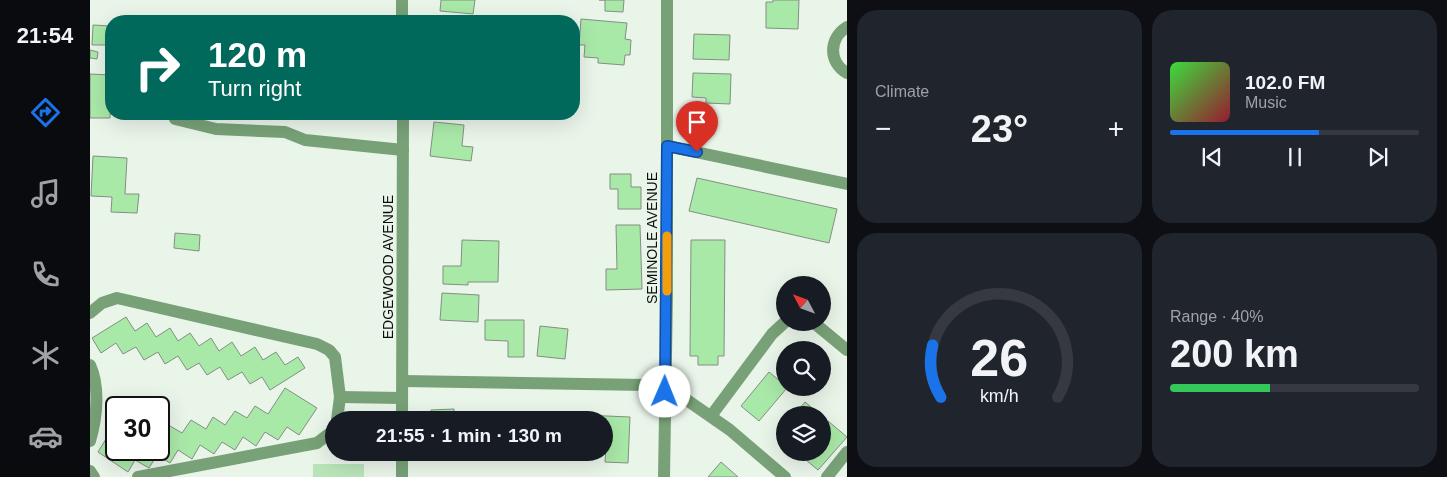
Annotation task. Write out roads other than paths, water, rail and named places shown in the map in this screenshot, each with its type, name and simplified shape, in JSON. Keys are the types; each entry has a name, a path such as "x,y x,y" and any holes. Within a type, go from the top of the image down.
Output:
{"street":[{"path":"402,0 402,15"},
{"name":"SEMINOLE AVENUE","path":"664,477 667,0"},
{"path":"847,27 838,34 832,50 834,58 841,69 847,73"},
{"path":"179,120 216,129 284,132 305,140 403,150"},
{"name":"EDGEWOOD AVENUE","path":"402,120 402,411"},
{"path":"667,146 847,184"},
{"path":"90,313 102,303 117,298 316,344 329,350 335,357 340,396 338,411"},
{"path":"711,416 776,330"},
{"path":"825,331 847,350"},
{"path":"90,365 95,377 96,387 96,401 90,440"},
{"path":"403,381 646,385 684,398 711,416 785,477"},
{"path":"340,396 402,398"},
{"path":"138,477 317,443 325,437"},
{"path":"828,477 847,452"},
{"path":"402,461 402,477"},
{"path":"90,471 94,477"}]}
